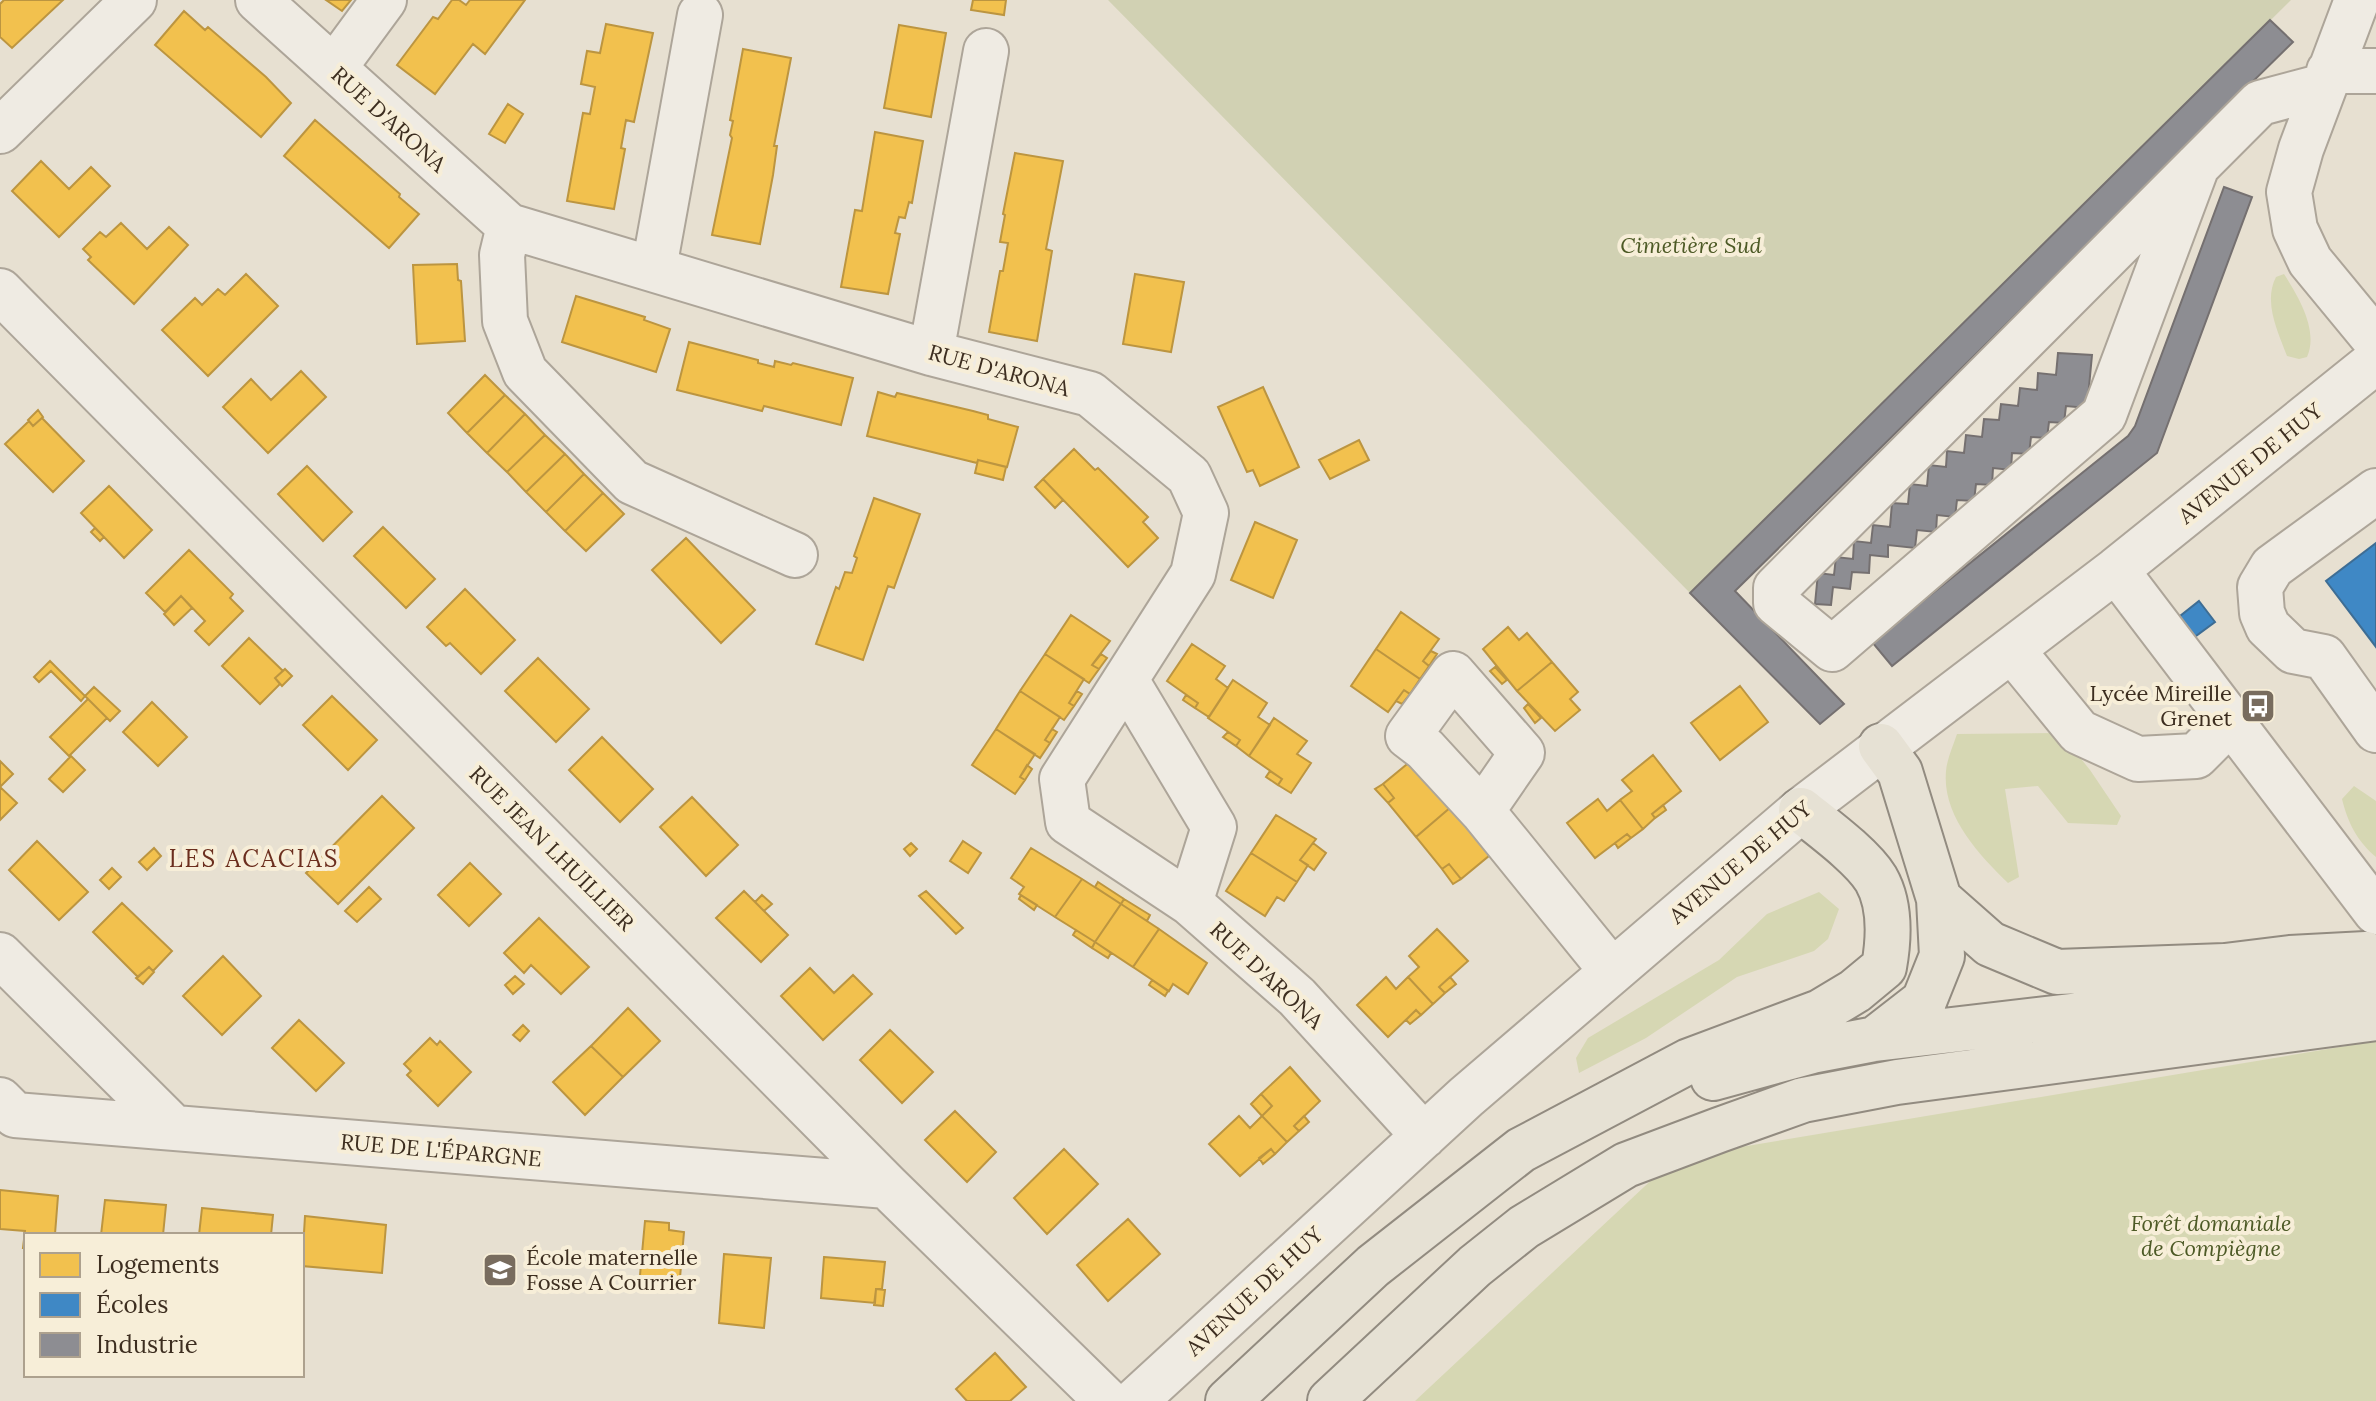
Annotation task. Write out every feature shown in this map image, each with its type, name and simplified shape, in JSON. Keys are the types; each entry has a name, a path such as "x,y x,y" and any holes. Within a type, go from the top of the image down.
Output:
{"main road":[{"path":"1803,1100 1924,1001 1942,956 1939,899 1900,772 1881,746"},
{"path":"1228,1401 1373,1266 1521,1150 1625,1097 1636,1087 1715,1049 1820,1012 1855,991 1884,967 1889,937 1885,908 1876,879 1801,810"},
{"path":"1939,899 1990,944 2057,972 2225,966 2290,958 2376,954"},
{"path":"1625,1097 1653,1095 1812,1051 1875,1039 2376,978"},
{"path":"1330,1401 1475,1266 1524,1227 1626,1165 1803,1100 1897,1082 2376,1018"}],"street":[{"path":"0,131 134,0"},
{"name":"RUE D'ARONA","path":"258,0 509,226 931,353 1090,394 1189,476 1206,513 1193,574 1062,779 1068,822 1190,903 1297,997 1424,1136"},
{"path":"334,68 384,0"},
{"path":"2357,0 2326,78 2289,192 2295,229 2310,261 2376,341"},
{"path":"654,268 700,15"},
{"path":"931,353 986,51"},
{"path":"2197,166 2104,415 1832,649 1776,603 1776,588 2197,166 2260,103 2326,78 2376,71"},
{"path":"509,226 502,255 505,321 525,372 632,482 795,555"},
{"name":"RUE JEAN LHUILLIER","path":"0,291 887,1186 1107,1401"},
{"name":"AVENUE DE HUY","path":"1135,1401 1424,1136 1611,970 1801,810 1881,746 2116,570 2376,361"},
{"path":"2376,491 2272,567 2260,587 2262,613 2268,627 2293,651 2324,657 2376,730"},
{"path":"2116,570 2376,912"},
{"path":"2012,650 2079,732 2138,759 2196,756 2231,721"},
{"path":"1126,680 1214,827 1190,903"},
{"path":"1482,811 1611,970"},
{"path":"0,955 174,1128"},
{"name":"RUE DE L'ÉPARGNE","path":"0,1100 15,1115 887,1186"}],"green space":[{"name":"Cimetière Sud","path":"1108,0 2291,0 1690,593"},
{"path":"2284,274 2301,303 2309,325 2310,347 2307,357 2299,359 2287,356 2271,307 2272,287 2276,277"},
{"path":"2060,733 2121,816 2117,825 2068,823 2038,786 2005,789 2019,877 2008,883 1974,846 1956,818 1946,787 1950,752 1957,734"},
{"path":"2354,786 2376,801 2376,857 2358,838 2344,808 2342,799"},
{"path":"1819,892 1839,909 1828,939 1814,951 1737,977 1646,1038 1579,1073 1576,1058 1588,1038 1719,960 1767,914"},
{"name":"Forêt domaniale de Compiègne","path":"2376,1041 2376,1401 1415,1401 1675,1158"}],"building: Logements":[{"path":"4,0 63,0 12,48 0,37 0,4"},
{"path":"326,0 351,0 342,11"},
{"path":"452,0 466,5 470,0 525,0 485,54 473,44 435,94 397,65 433,17 438,19"},
{"path":"973,0 1006,0 1004,15 971,10"},
{"path":"184,11 205,30 208,27 291,103 261,137 155,45"},
{"path":"606,24 653,33 634,122 626,120 621,148 625,149 614,209 567,201 583,113 590,114 595,87 581,84 587,51 600,53"},
{"path":"899,25 946,33 931,117 884,108"},
{"path":"743,49 791,58 760,244 712,235 732,138 733,121 730,120"},
{"path":"508,104 523,114 505,143 489,134"},
{"path":"315,120 419,214 389,248 284,156"},
{"path":"875,132 923,141 912,203 909,202 905,218 899,217 895,233 900,234 888,294 841,287 855,210 862,211"},
{"path":"1015,153 1063,161 1046,249 1052,251 1037,341 989,332 1008,243 1000,242"},
{"path":"41,161 69,189 91,167 110,186 59,237 12,191"},
{"path":"121,223 147,249 169,227 188,245 134,304 88,260 91,257 83,249 100,232 106,237"},
{"path":"457,264 465,341 417,344 413,265"},
{"path":"246,274 278,306 208,376 162,330 195,298 202,305 218,289 225,295"},
{"path":"1135,274 1184,282 1171,352 1123,344"},
{"path":"576,296 645,317 644,320 670,329 656,372 562,342"},
{"path":"689,342 774,367 775,361 793,363 853,378 841,425 764,406 762,411 677,390"},
{"path":"301,371 326,397 268,453 223,407 251,379 271,400"},
{"path":"485,375 505,395 467,433 448,413"},
{"path":"1263,387 1299,467 1260,486 1253,470 1247,472 1218,407"},
{"path":"878,392 895,397 897,393 973,411 988,415 988,419 1018,427 1007,467 978,460 977,463 867,436"},
{"path":"505,395 525,414 487,453 467,433"},
{"path":"38,410 43,417 33,426 28,420"},
{"path":"525,414 545,435 507,472 487,453"},
{"path":"42,418 84,461 53,492 5,444 29,421 33,426"},
{"path":"545,435 565,454 526,492 507,472"},
{"path":"1359,440 1369,460 1330,479 1319,460"},
{"path":"1074,449 1148,517 1143,522 1158,538 1128,567 1043,479"},
{"path":"565,454 584,474 546,512 526,492"},
{"path":"978,460 1006,467 1003,480 975,473"},
{"path":"307,466 352,512 323,541 278,494"},
{"path":"584,474 603,493 565,531 546,512"},
{"path":"1043,479 1063,500 1055,508 1035,487"},
{"path":"109,486 152,530 124,558 81,513"},
{"path":"603,493 624,514 586,551 565,531"},
{"path":"874,498 920,514 894,588 888,586 863,660 816,644 836,587 839,589 845,572 852,573 857,558 854,556"},
{"path":"1255,522 1297,540 1273,598 1231,580"},
{"path":"383,527 435,579 406,608 354,556"},
{"path":"95,528 104,537 100,541 91,532"},
{"path":"686,538 755,610 721,643 652,570"},
{"path":"189,550 233,594 230,598 243,611 209,645 195,631 205,621 181,596 165,612 146,593"},
{"path":"465,589 515,640 481,674 450,643 446,646 427,627"},
{"path":"181,596 192,608 174,625 164,614"},
{"path":"1401,612 1439,639 1423,661 1429,666 1420,679 1376,649"},
{"path":"1071,615 1110,641 1092,665 1099,669 1089,683 1045,654"},
{"path":"1508,627 1519,640 1527,633 1552,662 1517,691 1483,649"},
{"path":"249,638 283,671 275,678 280,684 260,704 222,666"},
{"path":"1192,644 1225,666 1216,679 1228,688 1209,717 1195,708 1198,703 1167,681"},
{"path":"1376,649 1420,679 1410,694 1404,690 1388,712 1351,686"},
{"path":"1431,651 1437,654 1429,666 1423,661"},
{"path":"1045,654 1084,679 1069,703 1074,706 1064,720 1020,691"},
{"path":"1101,654 1107,658 1099,669 1092,665"},
{"path":"538,658 589,709 556,742 505,691"},
{"path":"50,661 85,696 81,701 51,671 39,682 34,677"},
{"path":"1552,662 1578,692 1570,699 1580,710 1555,731 1517,691"},
{"path":"1495,667 1507,680 1502,684 1490,671"},
{"path":"285,669 292,676 282,686 275,678"},
{"path":"1233,680 1267,703 1258,717 1270,725 1249,756 1236,746 1240,740 1208,718"},
{"path":"1740,686 1768,722 1720,760 1691,723"},
{"path":"94,687 120,711 110,721 85,696"},
{"path":"1404,690 1410,694 1402,704 1396,701"},
{"path":"1020,691 1060,717 1045,740 1050,743 1040,758 996,729"},
{"path":"1077,691 1082,694 1074,706 1069,703"},
{"path":"1186,695 1198,703 1195,708 1183,700"},
{"path":"332,696 377,740 348,770 303,725"},
{"path":"88,699 107,718 69,756 50,737"},
{"path":"152,702 187,737 158,766 123,732"},
{"path":"1528,704 1541,718 1535,723 1524,708"},
{"path":"1274,718 1307,741 1297,754 1311,763 1291,793 1278,785 1282,779 1249,756"},
{"path":"996,729 1035,754 1020,777 1025,780 1015,794 972,765"},
{"path":"1052,729 1057,732 1050,743 1045,740"},
{"path":"1228,732 1240,740 1236,746 1223,737"},
{"path":"602,737 653,789 620,822 569,770"},
{"path":"1653,755 1681,791 1652,814 1655,818 1643,829 1620,800 1632,791 1622,780"},
{"path":"71,756 85,770 63,792 49,779"},
{"path":"1412,760 1451,807 1416,837 1388,803 1394,798 1383,784"},
{"path":"0,761 13,774 0,787"},
{"path":"1027,765 1032,769 1025,780 1020,777"},
{"path":"1270,771 1282,779 1278,785 1266,777"},
{"path":"1383,784 1394,798 1388,803 1375,789"},
{"path":"0,787 17,803 0,820"},
{"path":"382,796 414,828 338,904 306,873"},
{"path":"692,797 738,845 706,876 660,827"},
{"path":"1598,799 1607,811 1620,800 1643,829 1631,838 1627,834 1595,858 1567,823"},
{"path":"1663,805 1666,810 1655,818 1652,814"},
{"path":"1451,807 1490,855 1461,879 1449,864 1442,869 1416,837"},
{"path":"1276,815 1316,839 1300,860 1308,865 1297,882 1251,853"},
{"path":"1627,834 1631,838 1618,848 1615,843"},
{"path":"37,841 88,892 59,920 9,870"},
{"path":"963,841 981,853 968,873 950,861"},
{"path":"911,843 917,849 910,856 904,849"},
{"path":"1313,843 1326,853 1314,870 1300,860"},
{"path":"154,848 161,856 147,870 139,862"},
{"path":"1031,848 1082,879 1055,917 1019,894 1024,887 1011,878"},
{"path":"1251,853 1297,882 1284,901 1277,897 1265,916 1226,891"},
{"path":"470,863 501,894 469,926 438,895"},
{"path":"1449,864 1461,879 1453,884 1442,869"},
{"path":"112,868 121,877 109,889 100,880"},
{"path":"1082,879 1121,904 1095,942 1055,917"},
{"path":"1098,882 1124,899 1121,904 1095,887"},
{"path":"369,887 381,899 357,922 345,911"},
{"path":"744,891 788,935 761,962 716,918"},
{"path":"926,891 963,928 956,934 919,896"},
{"path":"762,895 772,904 764,911 755,902"},
{"path":"1021,895 1037,905 1034,910 1019,899"},
{"path":"1124,899 1150,915 1147,921 1121,904"},
{"path":"122,903 172,951 153,971 149,967 138,977 93,932"},
{"path":"1121,904 1159,929 1133,967 1095,942"},
{"path":"539,918 589,967 561,994 531,965 524,973 504,953"},
{"path":"1159,929 1207,963 1188,994 1173,984 1169,991 1133,967"},
{"path":"1437,929 1468,961 1439,987 1445,993 1433,1004 1408,977 1419,967 1409,956"},
{"path":"1076,930 1095,942 1092,948 1073,935"},
{"path":"1095,942 1111,953 1108,958 1092,948"},
{"path":"223,956 261,996 222,1035 183,996"},
{"path":"149,967 154,972 143,984 136,978"},
{"path":"810,968 834,993 853,975 872,994 823,1040 781,996"},
{"path":"515,976 524,984 513,994 505,985"},
{"path":"1386,977 1396,989 1408,977 1433,1004 1421,1015 1416,1010 1388,1037 1357,1005"},
{"path":"1450,977 1456,984 1445,993 1439,987"},
{"path":"1152,980 1168,991 1165,996 1149,985"},
{"path":"628,1008 660,1041 623,1077 591,1046"},
{"path":"1416,1010 1421,1015 1410,1024 1406,1020"},
{"path":"299,1020 344,1063 316,1091 272,1048"},
{"path":"523,1025 529,1031 520,1041 513,1035"},
{"path":"890,1030 933,1072 902,1103 860,1060"},
{"path":"430,1038 437,1045 440,1041 471,1072 438,1106 407,1075 411,1071 404,1064"},
{"path":"591,1046 623,1077 585,1115 553,1082"},
{"path":"1290,1067 1320,1101 1294,1126 1299,1131 1287,1142 1262,1116 1272,1106 1261,1094"},
{"path":"1261,1094 1272,1106 1262,1116 1251,1104"},
{"path":"955,1111 996,1152 967,1182 925,1140"},
{"path":"1239,1116 1250,1128 1262,1116 1287,1142 1275,1154 1271,1149 1240,1176 1209,1144"},
{"path":"1304,1116 1309,1122 1299,1131 1294,1126"},
{"path":"1064,1149 1098,1184 1047,1234 1014,1198"},
{"path":"1271,1149 1275,1154 1263,1164 1259,1158"},
{"path":"0,1190 58,1196 55,1233 0,1229"},
{"path":"105,1200 166,1205 163,1233 101,1233"},
{"path":"202,1208 273,1215 271,1233 199,1233"},
{"path":"305,1216 386,1225 382,1273 304,1266"},
{"path":"1128,1219 1160,1254 1108,1301 1077,1265"},
{"path":"645,1221 669,1223 669,1230 684,1232 679,1289 639,1286"},
{"path":"724,1254 771,1258 764,1328 719,1323"},
{"path":"824,1257 885,1262 882,1289 876,1289 875,1303 821,1298"},
{"path":"876,1289 885,1290 883,1306 874,1305"},
{"path":"995,1353 1026,1387 1010,1401 967,1401 956,1389"}],"building: Écoles":[{"path":"2376,543 2376,647 2326,581"},
{"path":"2199,601 2215,622 2185,644 2170,624"}],"building: Industrie":[{"path":"2270,20 2293,42 1735,591 1844,704 1820,724 1690,593"},
{"path":"2224,187 2252,197 2157,453 1892,666 1872,642 2128,436 2135,426"},
{"path":"2058,353 2092,355 2087,408 2066,406 2064,423 2049,422 2047,438 2031,437 2029,454 2012,453 2011,470 1993,468 1992,485 1976,484 1974,501 1957,500 1955,517 1937,515 1936,532 1917,530 1915,548 1888,545 1888,557 1870,555 1869,573 1852,572 1850,589 1833,587 1831,605 1815,604 1818,573 1834,575 1836,557 1853,559 1854,541 1871,543 1873,525 1890,527 1892,503 1908,504 1910,484 1927,486 1929,465 1946,467 1947,451 1964,453 1966,435 1982,437 1984,419 1999,420 2001,404 2018,406 2020,388 2037,390 2038,373 2056,375"}],"place":[{"name":"Lycée Mireille Grenet","path":"2258,706"},
{"name":"École maternelle Fosse A Courrier","path":"500,1270"}],"district":[{"name":"LES ACACIAS","path":"254,858"}]}
